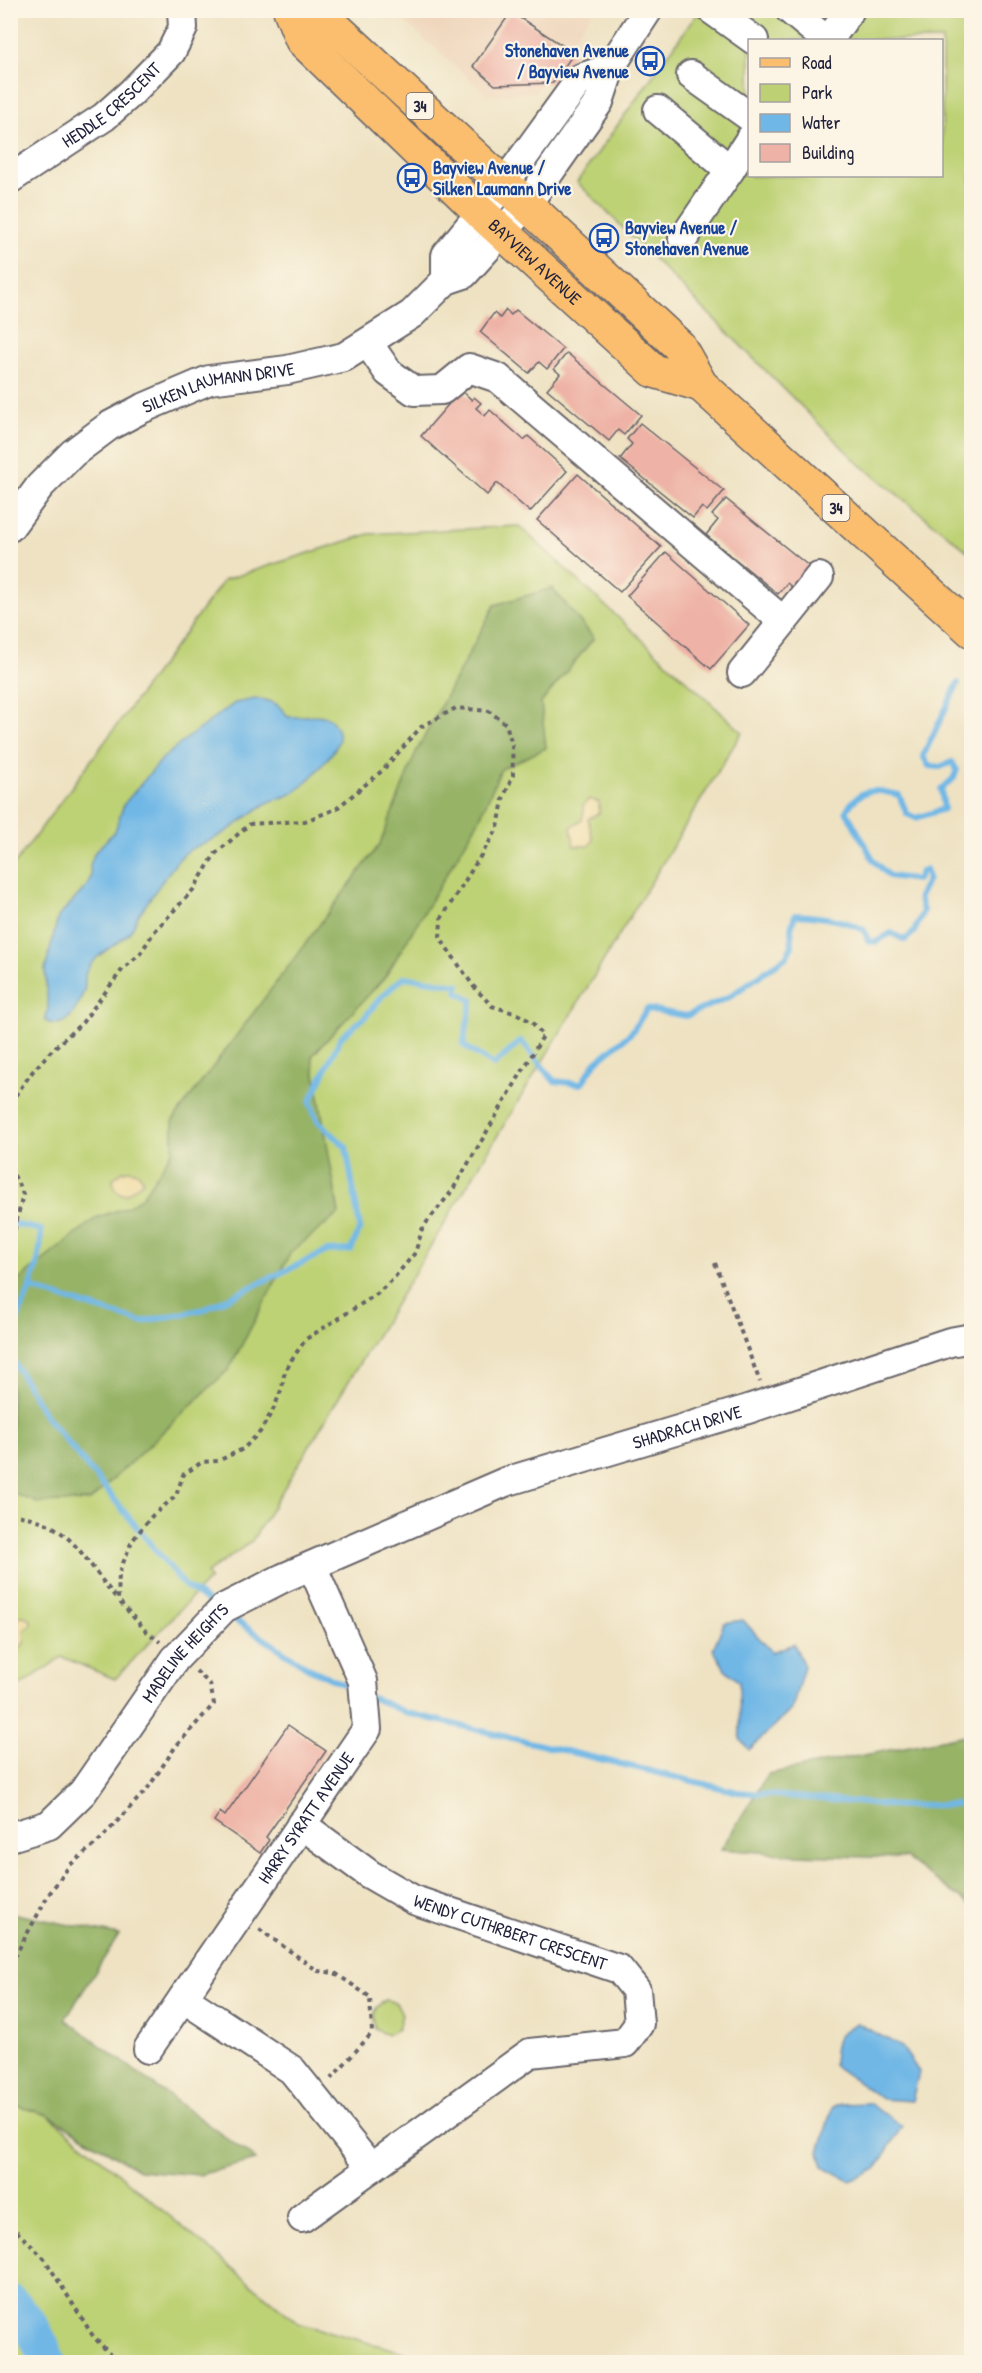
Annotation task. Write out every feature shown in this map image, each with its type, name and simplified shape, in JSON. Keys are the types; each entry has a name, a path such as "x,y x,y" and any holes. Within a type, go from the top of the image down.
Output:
{"main road":[{"name":"BAYVIEW AVENUE","path":"290,10 302,40 654,371 701,385"},
{"name":"BAYVIEW AVENUE","path":"311,10 324,17 679,346 701,385 972,631"}],"street":[{"name":"HEDDLE CRESCENT","path":"10,179 104,117 131,93 171,52 183,28 182,10"},
{"name":"SILKEN LAUMANN DRIVE","path":"10,528 40,486 74,453 109,426 141,409 209,380 287,370 344,357 412,314 446,280 446,255 492,221 599,102 610,68 648,10"},
{"path":"712,10 753,39"},
{"path":"790,10 826,39"},
{"path":"828,39 850,10"},
{"path":"691,75 748,116"},
{"path":"658,110 730,170"},
{"path":"682,239 748,142"},
{"path":"368,343 388,372 414,391 442,390 470,368 498,378 783,621"},
{"path":"742,673 819,576"},
{"name":"SHADRACH DRIVE","path":"406,1525 505,1482 767,1402 950,1342 972,1338"},
{"name":"MADELINE HEIGHTS","path":"10,1837 49,1825 83,1792 175,1659 224,1608 406,1525"},
{"name":"HARRY SYRATT AVENUE","path":"148,2049 367,1729 363,1681 312,1566"},
{"name":"WENDY CUTHRBERT CRESCENT","path":"301,1824 369,1874 414,1900 619,1970 636,1990 639,2024 625,2043 530,2053 302,2218"},
{"path":"183,1998 292,2070 371,2168"}],"path":[{"path":"10,1103 33,1071 82,1023 122,970 140,954 154,932 193,890 215,854 250,824 305,821 336,810 383,770 421,727 456,708 489,711 506,724 512,744 513,775 503,800 498,828 441,919 440,938 474,987 492,1006 517,1014 532,1022 543,1036 452,1191 423,1227 415,1253 377,1294 306,1339 288,1367 274,1408 260,1432 243,1449 218,1461 202,1462 183,1475 176,1496 149,1520 132,1541"},
{"path":"10,1167 23,1194 12,1241 10,1262"},
{"path":"715,1263 767,1402"},
{"path":"10,1515 23,1516 57,1529 81,1550 118,1600"},
{"path":"239,1915 318,1971 334,1973 370,1997 372,2033 315,2097"},
{"path":"10,2225 44,2258 93,2336 117,2362"}],"shaded area":[{"path":"393,11 593,11 535,92 488,96"}],"green space":[{"path":"699,11 971,11 971,554 856,461 577,182"},
{"path":"519,526 742,732 252,1541 206,1574 210,1579 115,1679 62,1657 11,1692 11,869 224,580 369,534"},
{"path":"552,588 594,638 541,703 546,748 501,769 479,820 385,977 312,1056 339,1214 291,1252 229,1369 90,1501 38,1503 11,1493 11,1286 96,1218 127,1207 142,1197 173,1150 173,1120 380,844 416,752 495,605"},
{"path":"971,1734 971,1906 906,1858 795,1855 721,1849 768,1774"},
{"path":"11,1913 119,1935 65,2019 256,2160 199,2175 139,2170 48,2115 11,2104"},
{"path":"386,2000 396,2003 402,2015 398,2029 387,2035 375,2029 373,2019 378,2006"},
{"path":"10,2104 48,2115 298,2323 439,2362 11,2362"}],"sand":[{"path":"589,799 599,802 599,813 588,819 593,840 589,846 574,846 571,827 582,820 583,806"},
{"path":"123,1171 138,1173 143,1181 125,1195 114,1188 113,1179"},
{"path":"20,1616 31,1620 31,1625 24,1630 25,1640 22,1646 11,1647 11,1627"}],"water":[{"path":"256,699 267,700 275,704 288,717 314,715 329,718 339,736 334,750 312,776 293,793 268,803 228,831 184,854 139,915 128,934 91,964 85,974 83,993 72,1015 58,1024 45,1021 48,1010 45,970 58,917 86,887 91,877 90,865 95,852 115,831 124,804 163,758 191,735 235,703"},
{"path":"743,1620 772,1652 794,1644 804,1666 792,1709 749,1750 740,1739 739,1682 725,1669 713,1649 724,1623"},
{"path":"857,2023 902,2047 919,2072 912,2101 882,2099 833,2065 837,2040 844,2031"},
{"path":"869,2103 902,2126 876,2169 851,2181 823,2166 819,2152 832,2108 840,2104"}],"building":[{"path":"511,12 574,53 553,83 495,85 473,66"},
{"path":"506,310 511,315 516,310 563,349 547,369 539,362 529,373 480,332 494,313 500,318"},
{"path":"567,353 641,415 624,435 618,430 609,441 547,389 560,374 554,369"},
{"path":"461,390 472,400 474,397 481,403 476,408 485,416 490,410 524,440 528,436 567,471 530,512 497,483 487,495 421,436"},
{"path":"640,423 724,491 707,511 702,507 693,518 620,459 632,444 627,439"},
{"path":"578,474 661,547 620,592 537,520"},
{"path":"726,499 810,567 793,588 787,583 778,594 706,535 718,520 712,515"},
{"path":"666,552 749,625 711,669 627,596"},
{"path":"288,1725 326,1751 266,1837 269,1840 260,1853 214,1821 220,1812 225,1816"}],"waterway":[{"path":"30,1288 141,1322 205,1309 327,1251 351,1250 360,1228 346,1147 317,1120 310,1102 341,1037 365,1017 382,996 404,977 459,985 457,992 472,1000 463,1045 494,1065 521,1041 554,1081 581,1084 596,1062 631,1033 647,1009 686,1016 729,997 786,957 792,946 791,928 795,915 822,917 848,923 864,930 868,941 876,942 891,933 905,940 914,932 923,911 919,897 928,879 926,869 921,872 917,880 889,876 874,861 846,811 857,797 869,791 899,795 907,814 916,818 944,809 941,789 953,779 957,770 952,762 940,767 929,766 923,756 958,683"},
{"path":"10,1223 41,1230 36,1271 10,1335"},
{"path":"10,1356 45,1415 185,1586 215,1606"},
{"path":"228,1615 308,1668 356,1690"},
{"path":"373,1698 407,1713 738,1792 898,1806 972,1804"},
{"path":"10,2302 33,2330 48,2362"}],"place":[{"name":"Stonehaven Avenue / Bayview Avenue","path":"650,61"},
{"name":"Bayview Avenue / Silken Laumann Drive","path":"412,178"},
{"name":"Bayview Avenue / Stonehaven Avenue","path":"604,238"}]}
